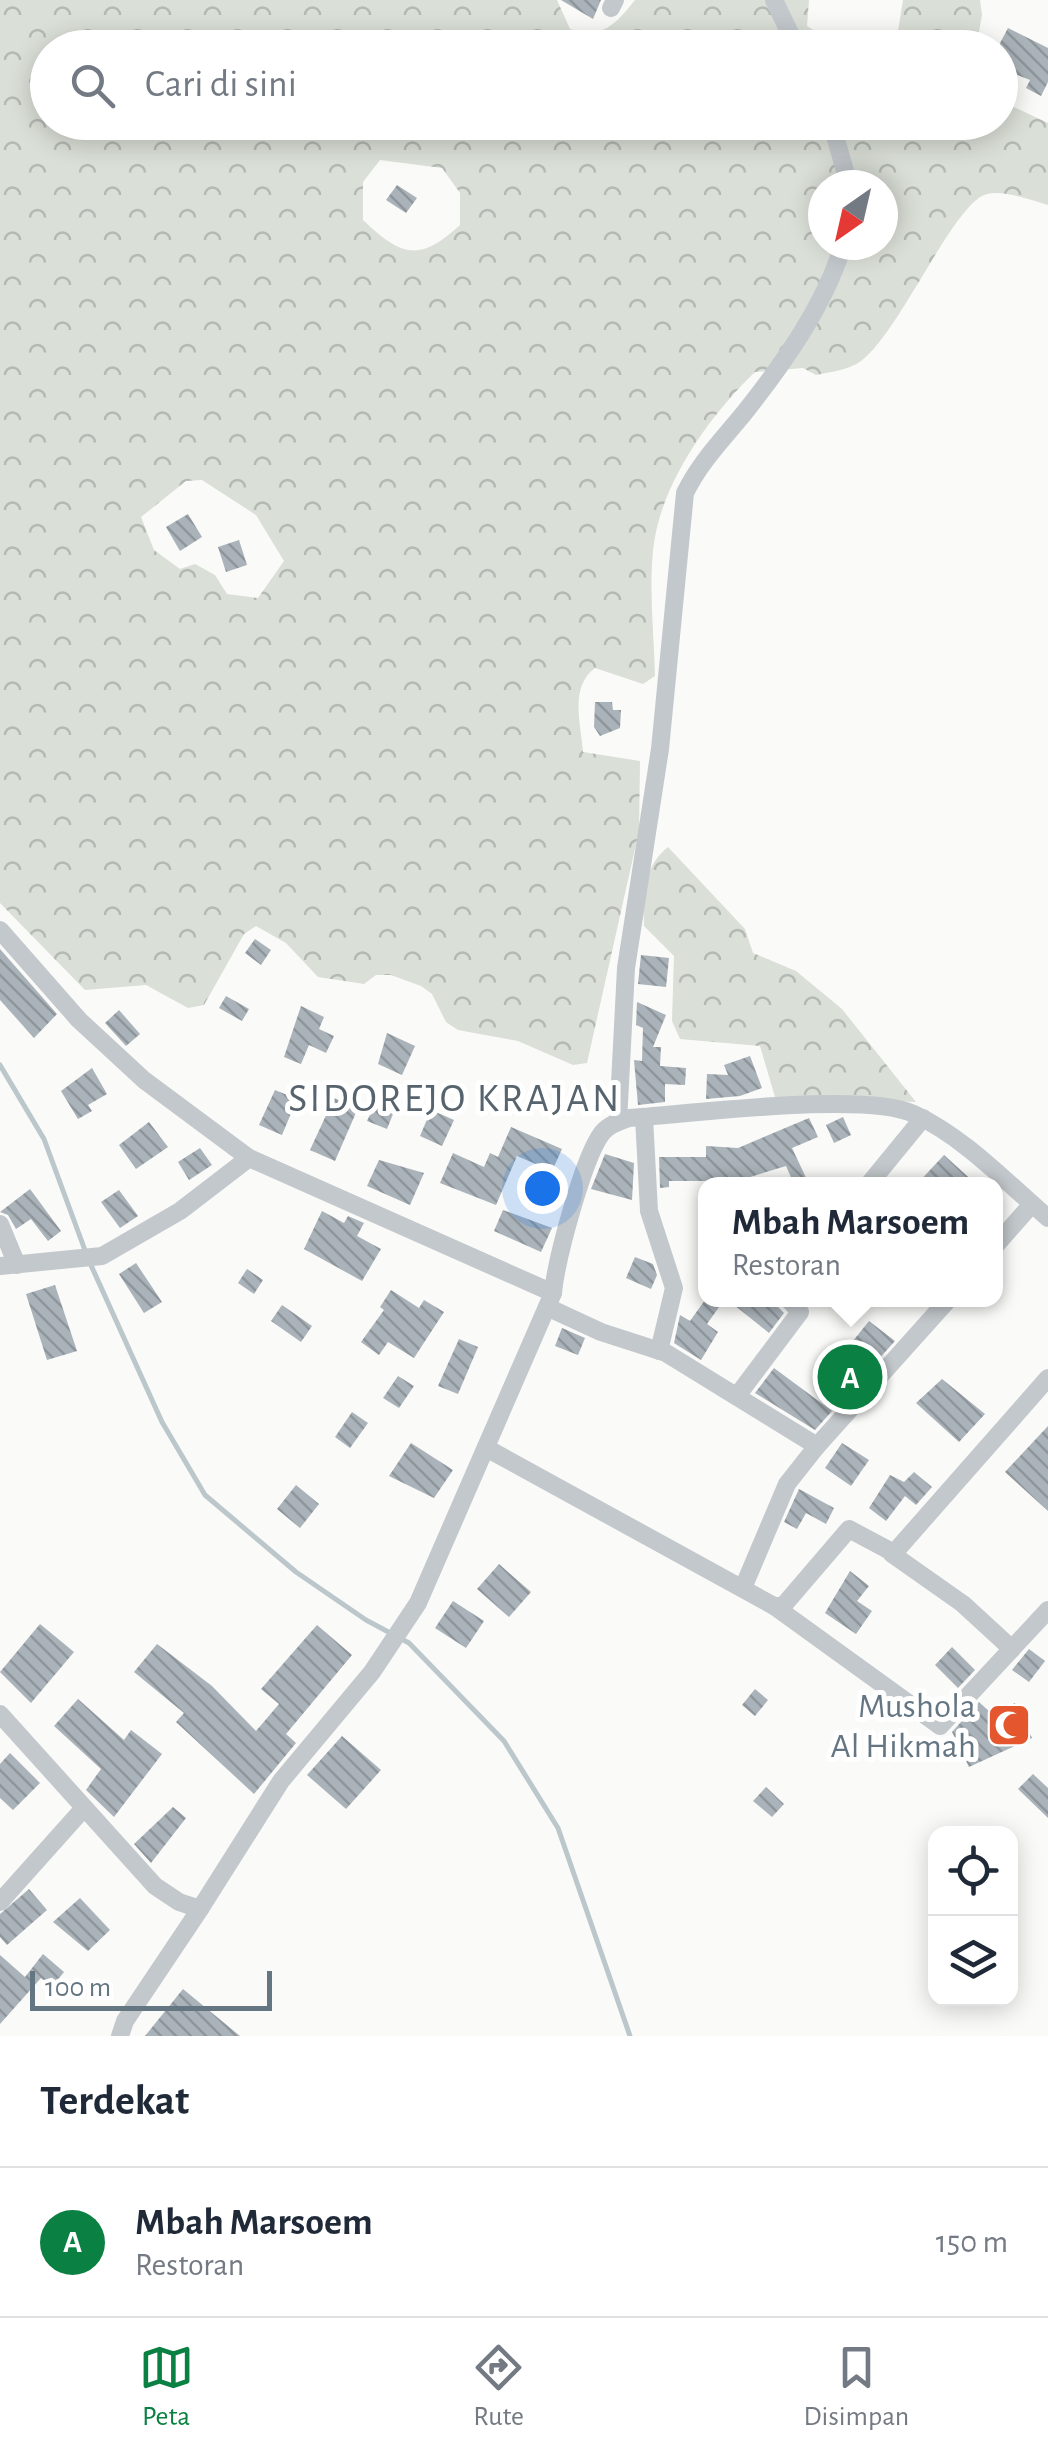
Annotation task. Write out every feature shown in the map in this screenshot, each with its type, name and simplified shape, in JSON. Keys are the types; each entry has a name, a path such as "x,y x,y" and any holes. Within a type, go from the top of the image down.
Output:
{"street":[{"path":"774,0 788,30"},
{"path":"836,140 845,170"},
{"path":"618,1122 626,968 660,749 684,494 703,461 790,348 838,260"},
{"path":"0,930 78,1020 144,1080 249,1158 659,1351 816,1446"},
{"path":"120,2036 125,2021 281,1782 372,1672 418,1603 488,1449 557,1266 601,1134 618,1122 644,1117 878,1104 923,1118 1000,1177"},
{"path":"644,1117 649,1210 674,1288 659,1351"},
{"path":"875,1177 923,1118"},
{"path":"0,1224 9,1265 102,1256 180,1211 249,1158"},
{"path":"1003,1179 1048,1218"},
{"path":"1003,1237 1032,1204"},
{"path":"737,1396 800,1312 795,1307"},
{"path":"743,1588 786,1484 942,1307"},
{"path":"892,1554 1048,1378"},
{"path":"488,1449 774,1606 940,1726 1048,1610"},
{"path":"774,1606 784,1606 791,1599 849,1529 962,1604 1012,1649"},
{"path":"0,1714 155,1886 179,1902 200,1909"},
{"path":"0,1902 84,1808"}],"green space":[{"path":"0,0 557,0 574,30 30,30 30,140 1018,140 1018,109 1048,123 1048,205 1002,193 987,194 974,202 892,324 861,361 816,375 803,368 755,372 704,431 676,477 657,526 653,551 655,676 643,684 595,668 579,696 583,752 640,761 639,831 587,1063 573,1065 518,1041 458,1030 446,1022 432,994 391,975 376,975 364,984 318,977 286,943 256,926 244,934 204,1005 188,1008 146,985 85,990 0,903","holes":["380,160 442,168 460,193 460,225 421,250 388,241 363,220 363,182","202,480 256,515 284,561 258,598 227,594 215,575 195,564 180,569 154,550 141,517 186,481"]},
{"path":"635,0 809,0 807,26 814,30 602,30 615,23"},
{"path":"903,0 980,0 979,30 898,30"},
{"path":"668,847 745,929 753,953 796,971 842,1009 916,1102 775,1097 760,1046 680,1039 672,1021 674,956 644,926 649,873"}],"building":[{"path":"561,0 601,0 593,19"},
{"path":"1018,33 1048,48 1048,82 1041,96 1026,88 1030,80 1018,75"},
{"path":"397,185 417,198 406,213 386,200"},
{"path":"188,514 202,537 180,551 166,527"},
{"path":"239,540 247,565 226,572 218,547"},
{"path":"595,702 612,702 613,710 621,710 620,728 600,736 594,727"},
{"path":"255,939 271,950 261,965 245,953"},
{"path":"0,949 57,1014 34,1038 0,1000"},
{"path":"641,955 669,958 666,987 638,984"},
{"path":"226,996 249,1009 242,1021 219,1008"},
{"path":"637,1002 666,1015 653,1047 661,1047 660,1066 686,1068 685,1085 665,1084 665,1102 638,1105 634,1060 642,1061 643,1028 636,1025"},
{"path":"301,1006 324,1017 319,1029 334,1036 326,1053 309,1045 301,1064 284,1057"},
{"path":"119,1010 140,1034 126,1046 105,1023"},
{"path":"387,1033 415,1046 402,1075 378,1064"},
{"path":"750,1056 762,1088 740,1096 706,1099 707,1074 728,1075 724,1065"},
{"path":"92,1068 107,1094 88,1105 92,1111 78,1119 61,1091"},
{"path":"275,1090 297,1099 282,1135 259,1125"},
{"path":"334,1098 358,1108 335,1161 310,1150"},
{"path":"374,1106 393,1114 387,1129 367,1121"},
{"path":"431,1110 454,1120 442,1146 420,1136"},
{"path":"843,1117 851,1135 834,1143 826,1125"},
{"path":"809,1118 818,1137 792,1148 806,1177 791,1177 786,1166 750,1177 669,1181 669,1187 660,1188 659,1157 706,1157 706,1146 738,1148"},
{"path":"149,1122 168,1147 136,1169 119,1145"},
{"path":"511,1127 562,1149 552,1171 517,1156 496,1205 440,1183 453,1153 484,1167 490,1153 498,1157"},
{"path":"200,1148 212,1165 189,1180 178,1162"},
{"path":"605,1154 634,1163 632,1200 591,1189"},
{"path":"944,1155 968,1177 924,1177"},
{"path":"379,1160 424,1173 410,1205 367,1186"},
{"path":"30,1189 61,1231 48,1241 31,1219 16,1229 8,1215 0,1212"},
{"path":"119,1190 138,1216 120,1228 101,1202"},
{"path":"503,1210 552,1228 541,1252 494,1231"},
{"path":"322,1211 344,1223 348,1216 364,1223 357,1236 381,1249 362,1281 304,1249"},
{"path":"635,1257 653,1264 657,1275 651,1289 626,1278"},
{"path":"136,1263 162,1302 144,1313 119,1274"},
{"path":"247,1269 263,1280 254,1294 238,1283"},
{"path":"55,1285 77,1351 47,1360 26,1294"},
{"path":"391,1290 419,1308 424,1300 444,1312 414,1358 388,1342 379,1355 361,1342 384,1310 380,1307"},
{"path":"282,1305 312,1326 301,1342 271,1321"},
{"path":"700,1307 719,1307 707,1324 718,1332 701,1360 674,1343 680,1315 690,1321"},
{"path":"737,1307 778,1307 784,1313 769,1333"},
{"path":"869,1321 895,1341 847,1394 825,1376"},
{"path":"562,1328 585,1338 578,1355 555,1346"},
{"path":"459,1339 478,1347 458,1394 438,1386"},
{"path":"774,1368 832,1411 815,1430 755,1393"},
{"path":"398,1376 414,1386 399,1408 383,1398"},
{"path":"942,1379 985,1414 959,1442 916,1403"},
{"path":"352,1412 368,1423 350,1448 335,1437"},
{"path":"1048,1426 1048,1511 1005,1472"},
{"path":"411,1443 453,1470 434,1498 389,1476"},
{"path":"842,1443 869,1460 851,1486 825,1468"},
{"path":"914,1472 932,1487 916,1505 905,1496 886,1521 869,1508 890,1475 904,1482"},
{"path":"296,1485 319,1504 300,1528 277,1509"},
{"path":"799,1489 834,1508 826,1524 806,1513 797,1529 784,1522"},
{"path":"499,1564 531,1592 509,1617 477,1589"},
{"path":"850,1571 869,1586 857,1601 872,1611 856,1634 825,1613"},
{"path":"453,1601 484,1621 466,1648 435,1628"},
{"path":"40,1624 74,1652 31,1703 0,1672"},
{"path":"317,1625 352,1655 286,1734 296,1743 254,1794 176,1722 184,1713 134,1672 157,1644 212,1686 256,1731 279,1704 261,1689"},
{"path":"952,1647 975,1670 958,1688 935,1665"},
{"path":"1029,1649 1045,1661 1029,1682 1012,1670"},
{"path":"755,1689 768,1700 755,1716 742,1705"},
{"path":"78,1699 124,1740 131,1730 162,1754 114,1817 86,1790 101,1769 54,1726"},
{"path":"979,1702 992,1714 1015,1703 1032,1738 969,1767 952,1732"},
{"path":"342,1736 381,1770 346,1809 307,1775"},
{"path":"10,1753 40,1783 13,1810 0,1798 0,1764"},
{"path":"1033,1774 1048,1788 1048,1818 1018,1789"},
{"path":"766,1787 784,1804 772,1817 753,1801"},
{"path":"173,1807 186,1818 151,1863 134,1844"},
{"path":"29,1889 47,1910 7,1945 0,1937 0,1914"},
{"path":"80,1898 110,1930 88,1951 53,1922"},
{"path":"43,1954 64,1972 52,1987 41,1978 0,2024 0,1955 25,1977"},
{"path":"183,1989 240,2036 145,2036"}],"waterway":[{"path":"0,1065 44,1139 86,1253"},
{"path":"90,1263 162,1422 205,1495 296,1572 366,1620 409,1643 504,1741 558,1828 630,2036"}],"place":[{"name":"Mbah Marsoem","path":"850,1377"},
{"name":"Mushola Al Hikmah","path":"1009,1725"}],"district":[{"name":"SIDOREJO KRAJAN","path":"455,1097"}]}
